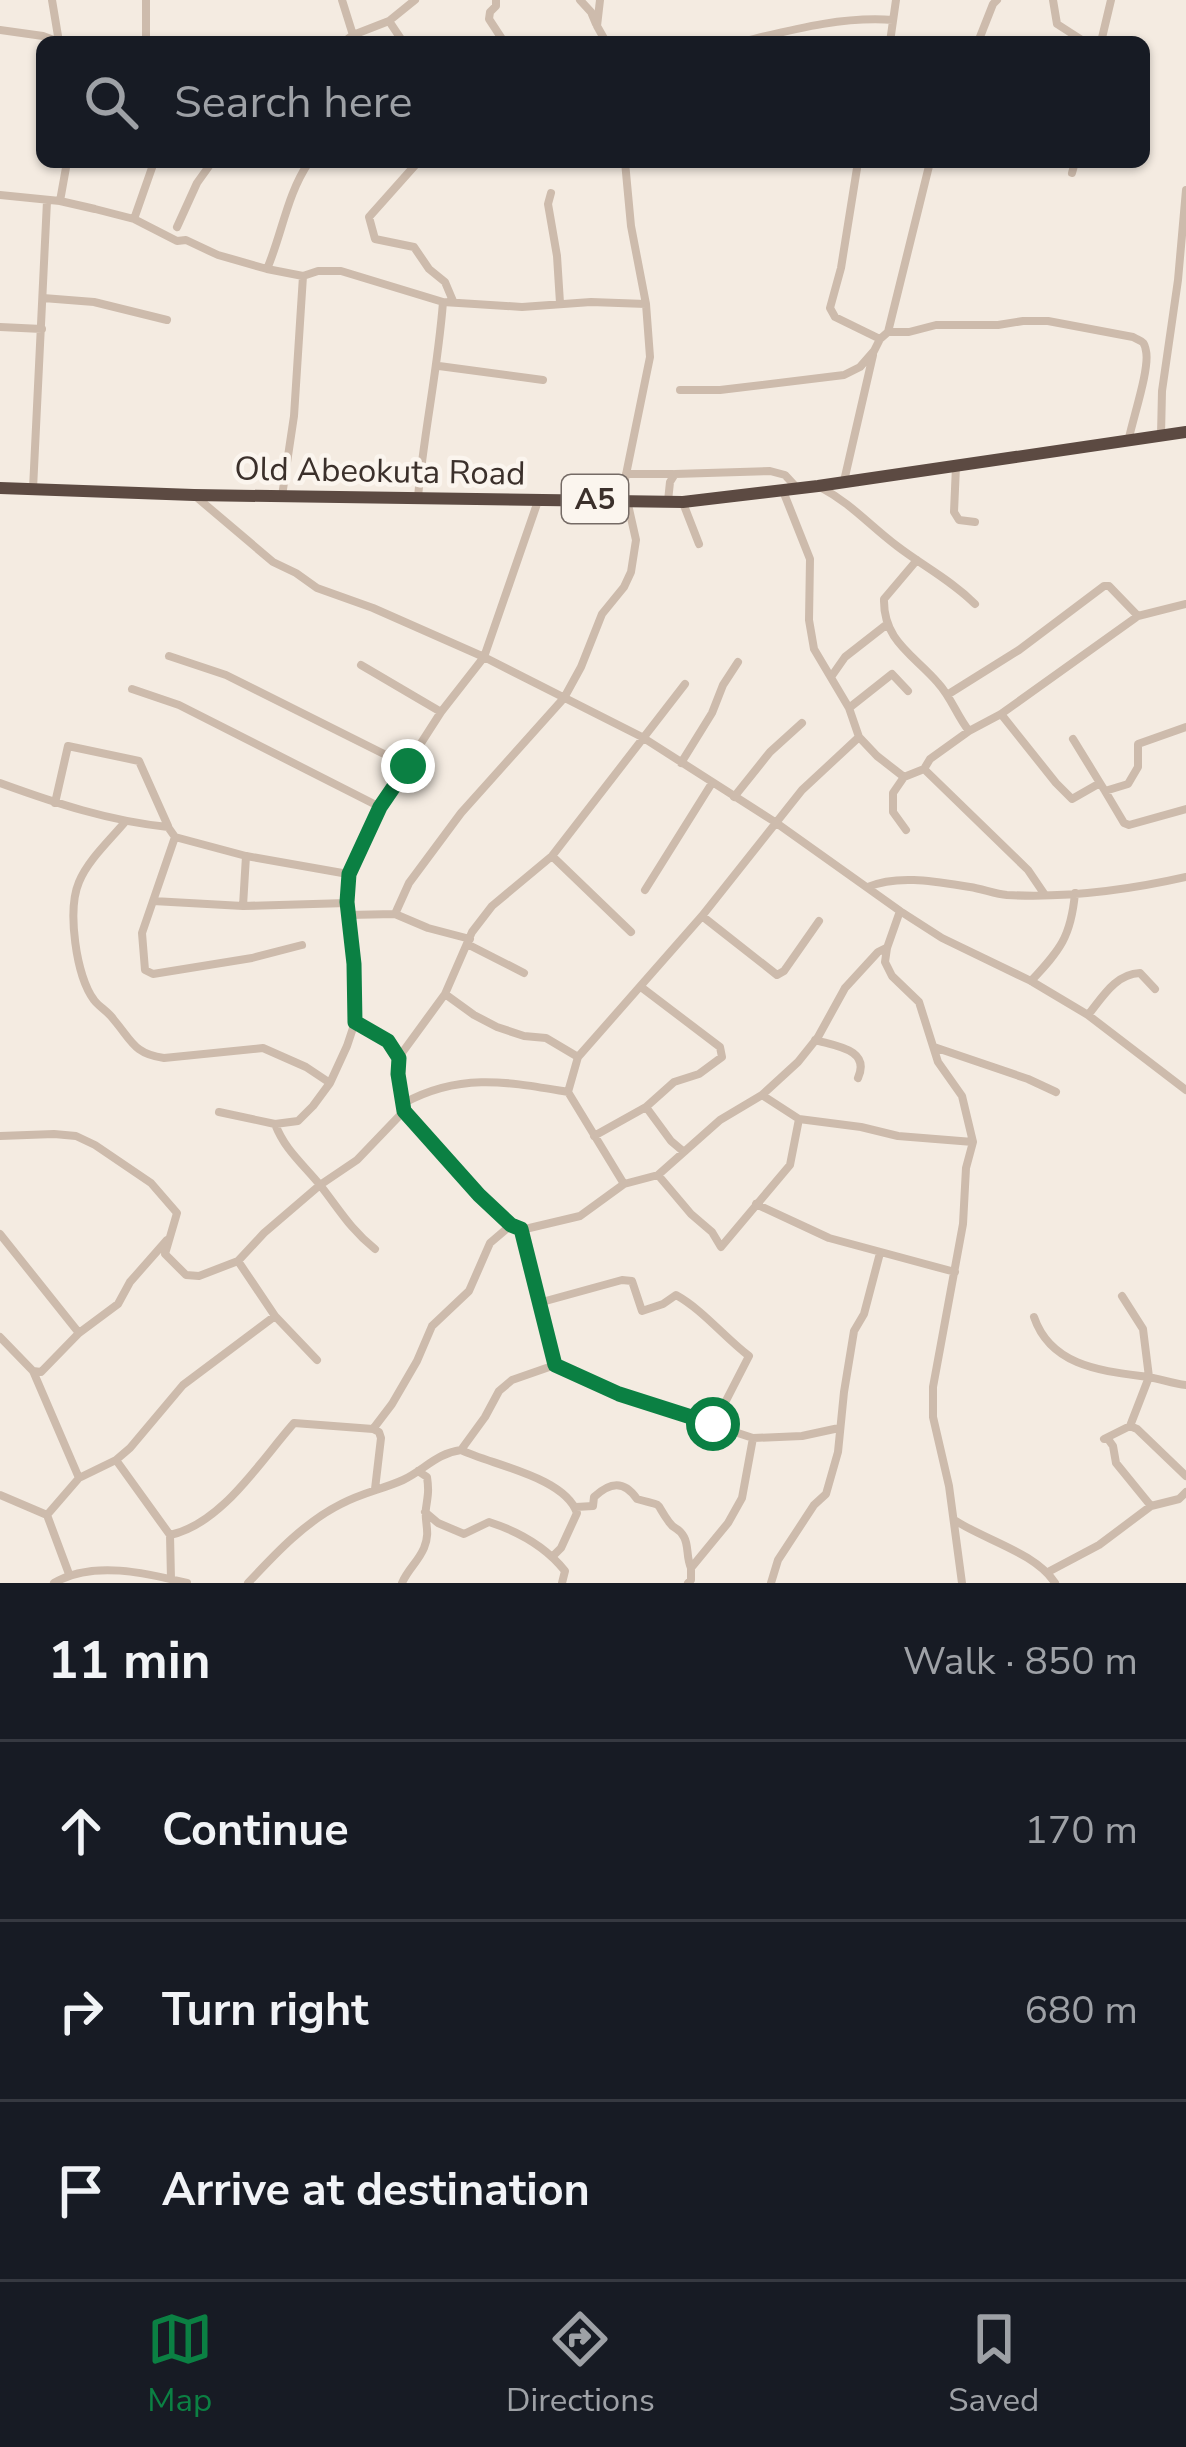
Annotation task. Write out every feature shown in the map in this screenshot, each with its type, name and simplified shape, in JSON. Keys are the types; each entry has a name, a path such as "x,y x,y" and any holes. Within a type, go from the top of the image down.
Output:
{"highway":[{"name":"Old Abeokuta Road","path":"0,488 675,501 790,490 1186,431"}],"street":[{"path":"52,0 58,36"},
{"path":"146,0 146,36"},
{"path":"343,0 353,34"},
{"path":"351,36 389,21 415,0"},
{"path":"496,0 490,19 500,36"},
{"path":"580,0 603,36"},
{"path":"597,26 601,0"},
{"path":"891,36 896,0"},
{"path":"1053,0 1057,24 1076,36"},
{"path":"1103,36 1112,0"},
{"path":"980,36 991,1"},
{"path":"768,36 863,17 893,20"},
{"path":"389,21 399,36"},
{"path":"0,29 43,36"},
{"path":"60,201 66,168"},
{"path":"134,219 152,168"},
{"path":"177,227 208,168"},
{"path":"267,269 286,208 306,168"},
{"path":"413,168 369,217 375,239 414,247 445,282 448,302 418,497"},
{"path":"395,914 409,884 461,813 564,698 602,614 631,572 635,540 624,499 626,474 650,358 626,168"},
{"path":"857,168 830,308 835,317 884,336 936,325 1048,321 1133,337 1146,348 1147,362 1130,438"},
{"path":"680,391 832,377 860,368 884,336 928,168"},
{"path":"1072,173 1073,168"},
{"path":"1160,435 1162,392 1182,277 1186,190"},
{"path":"551,193 548,204 560,303"},
{"path":"0,196 60,201 134,219 177,242 186,240"},
{"path":"33,490 47,202"},
{"path":"160,231 177,227"},
{"path":"177,227 186,240 218,255 267,269 303,276 341,271 448,302 522,307 646,304"},
{"path":"282,496 294,416 303,276"},
{"path":"43,298 94,302 167,320"},
{"path":"0,327 42,329"},
{"path":"843,482 874,351"},
{"path":"439,366 543,380"},
{"path":"956,465 954,512 959,520 975,522"},
{"path":"626,474 770,471 785,475 810,559 809,620 814,649 849,708 859,737 904,777"},
{"path":"674,474 670,482 675,501 700,544"},
{"path":"818,486 850,505 975,604"},
{"path":"194,495 273,562 317,588 484,657 642,736 942,938 1088,1015 1186,1090"},
{"path":"219,1112 275,1124 298,1121 330,1082 355,1022 349,874 380,807 441,712 484,657 539,499"},
{"path":"917,560 884,598 886,625 937,681 969,731"},
{"path":"947,695 1019,650 1104,586 1138,616"},
{"path":"906,830 892,803 904,777 924,769 930,759 969,731 1138,616 1186,604"},
{"path":"831,678 844,657 886,625"},
{"path":"170,656 226,675 408,766"},
{"path":"681,763 738,662"},
{"path":"362,665 441,712"},
{"path":"849,708 892,674 908,691"},
{"path":"685,684 552,856 492,906 469,942 446,994 399,1058 404,1107 511,1225 521,1229 580,1216 624,1184 658,1175 720,1120 762,1095 798,1062 845,988 887,948"},
{"path":"132,689 179,705 380,807"},
{"path":"1000,714 1072,799 1128,784 1138,767 1138,744 1186,727"},
{"path":"734,797 802,722"},
{"path":"624,1184 568,1092 578,1057 702,916 802,790 859,737"},
{"path":"1073,739 1124,823 1186,809"},
{"path":"55,803 68,746 90,748 139,761 175,837 246,856 349,874"},
{"path":"924,769 1028,870 1045,895"},
{"path":"0,783 125,822 168,827"},
{"path":"645,890 712,783"},
{"path":"125,822 78,882 72,922 82,975 94,1000 148,1056 263,1048 330,1082"},
{"path":"175,837 142,933 146,970 153,974 302,945"},
{"path":"243,906 246,856"},
{"path":"552,856 631,932"},
{"path":"867,888 893,879 1004,895 1045,895 1186,877"},
{"path":"1031,981 1068,936 1075,893"},
{"path":"153,902 243,906 347,902"},
{"path":"900,911 885,962 892,976 919,1002 938,1062 962,1096 973,1142 956,1272 933,1387 933,1418 950,1486 962,1583"},
{"path":"348,915 395,914 469,942 524,973"},
{"path":"702,916 777,975 819,921"},
{"path":"1088,1015 1118,980 1131,973 1140,973 1155,989"},
{"path":"594,1136 646,1107 674,1082 722,1057 720,1047 641,987"},
{"path":"446,994 497,1027 546,1038 578,1057"},
{"path":"355,1022 388,1041 399,1058"},
{"path":"815,1040 860,1058 858,1078"},
{"path":"933,1046 1056,1092"},
{"path":"0,1136 76,1136 151,1183 176,1214 165,1254 186,1275 199,1276 238,1261 320,1185 358,1160 404,1107 429,1089 489,1080 568,1092"},
{"path":"762,1095 799,1119 898,1136 973,1142"},
{"path":"646,1107 684,1152"},
{"path":"658,1175 722,1247 790,1166 799,1119"},
{"path":"275,1124 283,1145 355,1233 376,1250"},
{"path":"756,1204 829,1238 956,1272"},
{"path":"373,1429 411,1372 432,1326 470,1291 490,1243 511,1225"},
{"path":"521,1229 555,1365"},
{"path":"0,1234 79,1334"},
{"path":"33,1371 41,1372 118,1304 130,1282 172,1234"},
{"path":"771,1583 778,1560 826,1494 838,1451 854,1331 864,1314 880,1253"},
{"path":"238,1261 274,1316 317,1360"},
{"path":"542,1302 622,1280 632,1281 642,1311 676,1295 686,1300 749,1355 713,1424"},
{"path":"1122,1296 1143,1329 1149,1377 1130,1426 1104,1439 1150,1506"},
{"path":"46,1515 79,1478 130,1448 184,1385 274,1316"},
{"path":"1034,1317 1040,1333 1064,1355 1114,1375 1186,1385"},
{"path":"0,1337 33,1371 79,1478"},
{"path":"461,1450 499,1391 512,1380 555,1365 619,1394 753,1438 839,1429"},
{"path":"170,1535 207,1518 247,1480 294,1423 379,1432 375,1489"},
{"path":"1130,1426 1186,1476"},
{"path":"691,1568 742,1498 753,1438"},
{"path":"248,1583 280,1548 327,1511 418,1471 448,1451 461,1450 536,1478 568,1496 576,1507 574,1522 553,1556"},
{"path":"116,1460 170,1535 171,1579"},
{"path":"402,1583 426,1544 429,1528 427,1477 418,1471"},
{"path":"576,1507 593,1507 594,1497 604,1487 620,1484 637,1499 657,1503 670,1526 686,1540 694,1582"},
{"path":"1048,1572 1100,1545 1150,1506 1179,1499 1186,1492"},
{"path":"0,1495 46,1515 69,1574"},
{"path":"425,1512 464,1534 489,1522 508,1528 553,1556 565,1570 562,1583"},
{"path":"955,1520 1048,1572 1055,1583"},
{"path":"55,1583 69,1574 113,1570 188,1583"}],"route":[{"path":"408,766 380,807 349,874 355,1022 388,1041 399,1058 404,1111 479,1195 521,1229 555,1365 619,1394 713,1424"}]}
